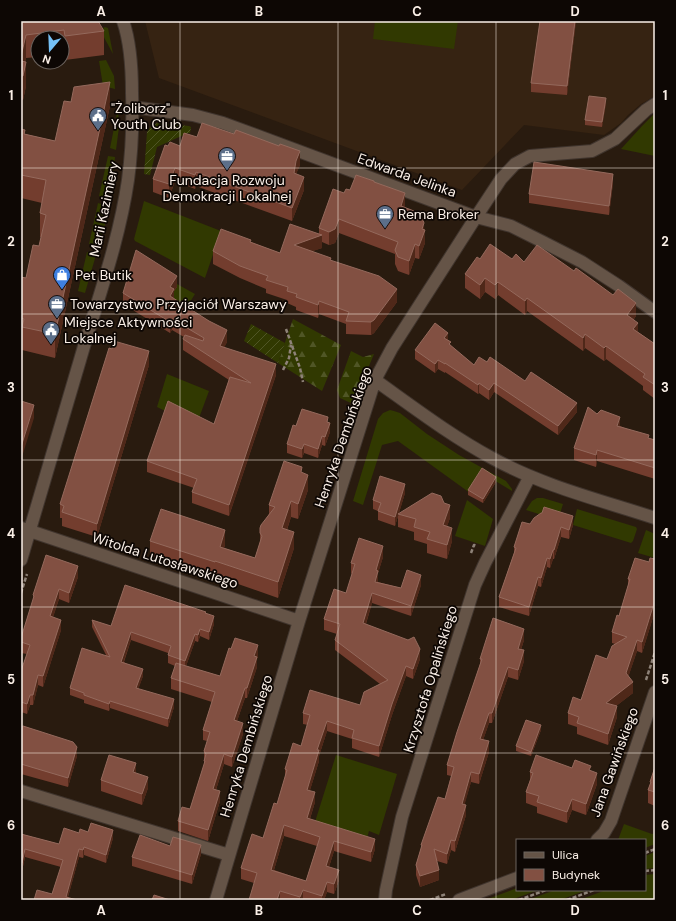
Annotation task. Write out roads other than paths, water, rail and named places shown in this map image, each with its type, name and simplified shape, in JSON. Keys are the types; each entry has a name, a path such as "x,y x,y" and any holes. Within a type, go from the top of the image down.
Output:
{"street":[{"name":"Marii Kazimiery","path":"21,560 25,529 109,264 128,179 132,142 132,107 130,49 123,21"},
{"name":"Henryka Dembińskiego","path":"216,900 299,620 375,380 392,348 501,179 514,164 530,156 592,151 615,139 646,110 655,104"},
{"name":"Edwarda Jelinka","path":"132,107 193,115 223,123 476,217 511,226 575,259 619,286 655,312"},
{"path":"375,380 456,436 492,458 530,476 588,497 655,518"},
{"name":"Krzysztofa Opalińskiego","path":"385,900 402,817 475,585 530,476"},
{"name":"Witolda Lutosławskiego","path":"25,529 299,620"},
{"name":"Jana Gawińskiego","path":"598,839 604,833 611,821 655,692"},
{"path":"21,790 229,855"},
{"path":"459,900 516,878"}],"place":[{"name":"\"Żoliborz\" Youth Club","path":"98,131"},
{"name":"Fundacja Rozwoju Demokracji Lokalnej","path":"227,171"},
{"name":"Rema Broker","path":"385,229"},
{"name":"Pet Butik","path":"62,290"},
{"name":"Towarzystwo Przyjaciół Warszawy","path":"57,319"},
{"name":"Miejsce Aktywności Lokalnej","path":"51,345"}]}
